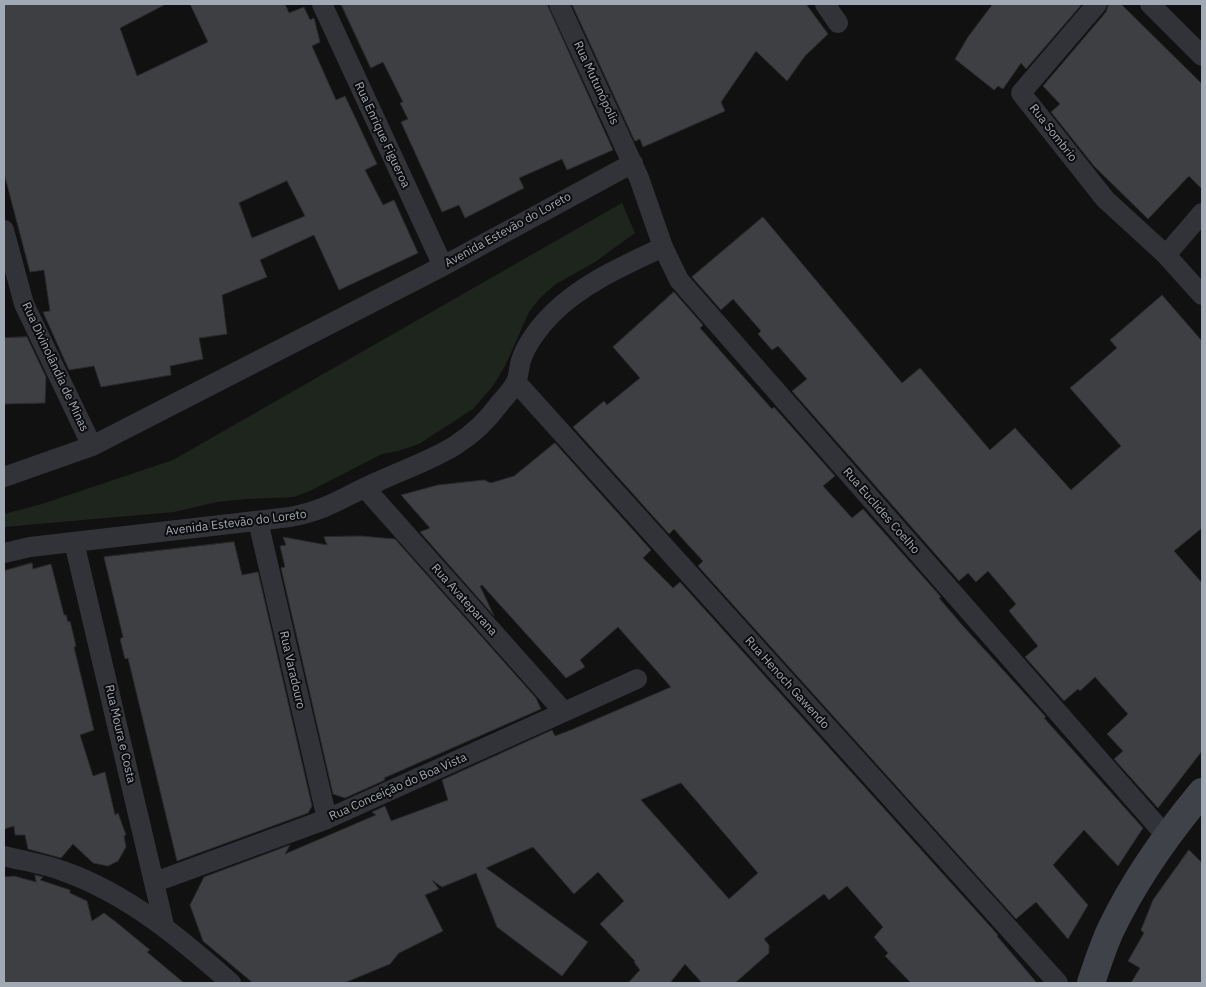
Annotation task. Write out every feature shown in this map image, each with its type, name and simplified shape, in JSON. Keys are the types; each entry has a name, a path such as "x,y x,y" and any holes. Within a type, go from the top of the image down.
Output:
{"main road":[{"path":"1091,983 1110,931 1134,886 1167,837 1202,792"}],"street":[{"name":"Rua Enrique Figueroa","path":"322,4 443,266"},
{"name":"Rua Mutunópolis","path":"559,4 632,163"},
{"path":"825,4 838,24"},
{"name":"Rua Sombrio","path":"1096,4 1022,93 1105,199 1166,255"},
{"path":"1150,4 1202,56"},
{"name":"Avenida Estevão do Loreto","path":"4,477 92,446 443,266 632,163"},
{"name":"Rua Euclides Coelho","path":"632,163 663,247 679,280 1167,837"},
{"path":"1202,213 1166,255 1202,295"},
{"name":"Rua Divinolândia de Minas","path":"4,230 24,304 92,446"},
{"name":"Avenida Estevão do Loreto","path":"4,552 314,513 338,504 365,488 434,459 455,446 488,420 516,382 521,359 532,337 553,312 581,290 663,247"},
{"name":"Rua Henoch Gawendo","path":"516,382 1058,983"},
{"name":"Rua Avateparana","path":"365,488 564,712"},
{"name":"Rua Varadouro","path":"258,521 327,819"},
{"name":"Rua Moura e Costa","path":"74,542 164,925"},
{"name":"Rua Conceição do Boa Vista","path":"155,882 327,819 636,679"},
{"path":"4,856 61,870 125,900 164,925 231,983"}],"shaded area":[{"path":"622,203 635,233 595,262 556,284 540,298 529,312 505,366 493,386 473,409 419,444 382,454 312,490 294,497 217,502 174,512 4,527 4,514 42,504 173,460"}],"building":[{"path":"4,4 166,4 120,28 137,76 208,42 190,4 285,4 289,13 304,7 310,20 314,18 320,42 312,46 336,100 345,96 377,164 365,170 383,205 394,200 418,253 339,290 314,235 260,260 267,277 222,295 227,334 199,338 203,359 170,366 171,375 101,387 94,366 69,370 43,312 50,311 44,270 30,272 4,173","holes":["287,181 305,216 252,238 239,203"]},
{"path":"341,4 547,4 613,150 567,170 562,159 519,178 524,188 465,218 459,205 442,212 401,122 408,119 400,103 403,102 383,62 371,68"},
{"path":"572,4 806,4 828,34 805,56 787,81 756,51 721,102 725,111 643,147 640,139 635,141"},
{"path":"993,4 1082,4 1026,69 1021,63 1003,89 998,86 994,90 955,59 968,37"},
{"path":"1109,4 1121,4 1202,84 1202,189 1189,176 1148,219 1094,166 1051,112 1060,104 1043,86 1106,12"},
{"path":"763,217 902,383 920,368 990,450 1015,428 1071,490 1121,446 1070,388 1117,348 1110,340 1162,295 1202,341 1202,528 1174,551 1202,583 1202,751 1158,808 1114,759 1123,751 1107,734 1128,714 1095,677 1080,691 1078,689 1064,701 1025,657 1038,646 1009,611 1016,604 988,571 976,582 968,573 959,581 792,391 807,379 778,346 772,350 758,334 761,331 733,299 721,310 692,277"},
{"path":"674,292 703,325 700,328 835,476 823,486 852,518 863,509 941,597 939,598 963,626 1143,828 1118,866 1084,830 1053,865 1088,905 1068,939 1036,902 1016,919 698,566 703,561 674,529 669,534 573,427 604,401 607,405 640,378 613,347"},
{"path":"27,337 46,377 45,403 4,404 4,338"},
{"path":"555,443 651,550 643,558 673,588 680,582 998,935 1037,983 911,983 885,956 888,953 874,937 883,927 847,886 829,900 824,894 764,939 769,945 769,953 735,983 702,983 685,964 670,983 628,983 640,970 635,961 600,924 624,901 598,872 574,894 533,847 486,868 588,942 562,976 497,927 476,873 442,887 432,880 439,889 425,895 443,931 399,953 390,964 344,983 253,983 203,941 190,905 204,877 290,845 285,854 376,815 372,812 385,806 391,821 448,800 442,780 552,730 555,736 671,687 618,627 580,660 585,667 566,678 482,585 480,586 494,616 420,532 430,528 401,495 438,485 484,480 491,483 514,476","holes":["681,783 758,873 729,899 641,800"]},
{"path":"360,536 395,539 536,698 541,709 384,778 385,780 345,798 333,794 281,568 285,567 280,546 286,545 283,537 327,545 324,537"},
{"path":"234,542 242,575 258,572 312,806 308,813 177,861 128,658 125,659 120,639 123,637 104,557"},
{"path":"32,563 33,569 51,564 64,615 66,615 68,622 70,621 76,646 74,647 94,730 80,735 93,776 105,772 115,815 118,813 126,835 124,836 126,847 118,861 108,866 93,863 73,844 61,858 28,849 25,835 15,835 14,826 4,829 4,571"},
{"path":"1189,850 1202,863 1202,983 1131,983 1140,968 1128,961 1144,933 1141,930 1153,900"},
{"path":"35,875 43,877 40,880 70,890 70,893 87,901 92,921 104,913 150,950 147,952 184,983 4,983 4,877 14,876 36,882"}]}
